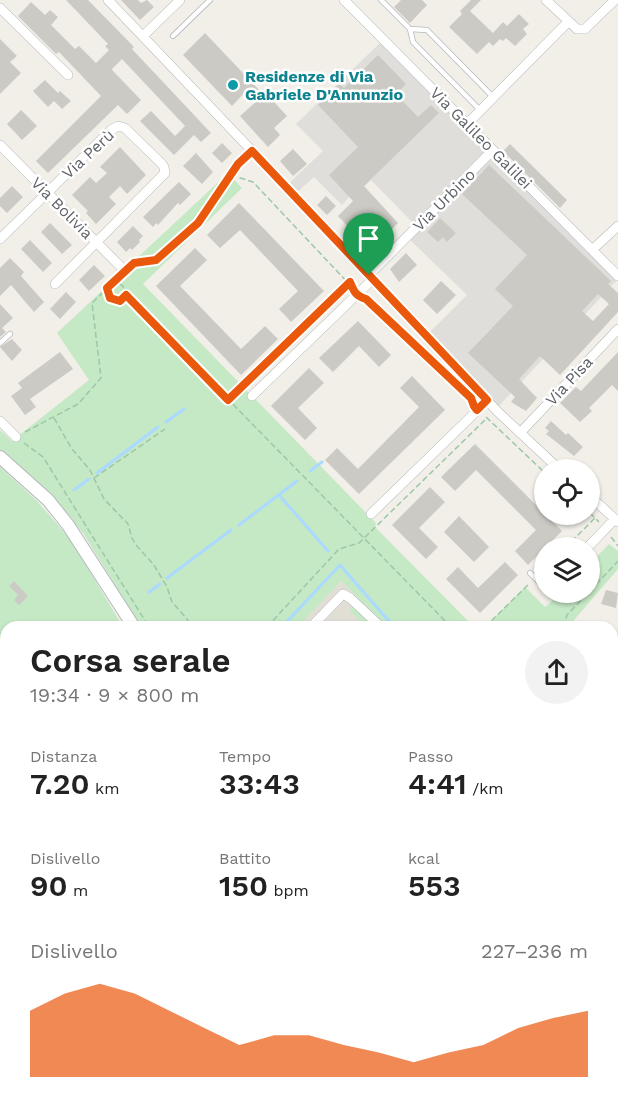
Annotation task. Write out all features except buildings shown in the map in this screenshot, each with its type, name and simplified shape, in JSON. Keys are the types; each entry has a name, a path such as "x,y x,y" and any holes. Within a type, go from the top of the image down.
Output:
{"street":[{"path":"108,0 487,400 548,459"},
{"path":"143,36 180,0"},
{"name":"Via Galileo Galilei","path":"344,0 618,276"},
{"path":"546,0 577,29 585,29 615,0"},
{"path":"0,8 68,75"},
{"path":"467,124 568,22"},
{"name":"Via Perù","path":"0,239 118,126 128,130 164,167 163,176 55,284"},
{"name":"Via Bolivia","path":"0,145 125,271"},
{"name":"Via Urbino","path":"252,396 356,295 494,150"},
{"path":"592,250 618,226"},
{"name":"Via Pisa","path":"520,433 618,329"},
{"path":"371,514 487,400"},
{"path":"0,421 16,437"},
{"path":"0,457 48,500 68,525 130,621"},
{"path":"599,537 616,521 600,506"},
{"path":"317,621 343,594 375,621"}],"lane":[{"path":"172,36 210,0"},
{"path":"381,0 410,29 413,42 480,110"},
{"path":"410,29 427,30 493,97"},
{"path":"0,343 10,334"},
{"path":"530,573 534,577"}],"path":[{"path":"145,621 43,457 16,437 78,404 101,378 92,303 134,263 156,260 198,223 238,164 252,151"},
{"path":"231,175 253,182 350,282 356,295 366,299 471,398 477,410 534,462"},
{"path":"115,281 123,286 126,295 445,621"},
{"path":"228,400 350,282"},
{"path":"107,288 110,298 120,301 126,295"},
{"path":"53,417 72,449 94,478 104,499 128,524 136,545 158,570 172,602 188,621"},
{"path":"94,478 165,429"},
{"path":"576,537 588,525"},
{"path":"600,580 618,561"},
{"path":"491,621 534,579"},
{"path":"565,621 567,615 578,603"}],"shaded area":[{"path":"383,40 618,279 495,410 426,336 467,295 407,237 417,227 371,180 342,205 314,177 294,195 286,186 323,151 296,124"},
{"path":"341,581 359,599 349,611 360,621 304,621"}],"green space":[{"path":"228,173 242,188 143,284 468,621 360,621 349,611 359,599 341,581 304,621 137,621 83,533 54,500 0,451 0,430 12,441 89,380 57,333"},
{"path":"0,467 37,501 71,540 119,621 0,621"},
{"path":"609,544 618,551 618,569 600,590 600,553"},
{"path":"525,587 534,596 534,603 541,603 545,607 550,603 589,603 574,621 491,621"}],"waterway":[{"path":"166,422 184,409"},
{"path":"97,473 158,427"},
{"path":"310,471 322,462"},
{"path":"74,490 89,479"},
{"path":"239,525 297,481"},
{"path":"279,495 328,551"},
{"path":"167,578 231,530"},
{"path":"288,621 340,565 389,621"},
{"path":"149,592 160,584"}],"place":[{"name":"Residenze di Via Gabriele D'Annunzio","path":"233,85"}],"route":[{"path":"252,151 369,275 487,400 477,410 471,398 366,299 358,297 350,282 228,400 126,295 120,301 110,298 107,288 134,263 156,260 198,223 238,164 252,151"}]}
